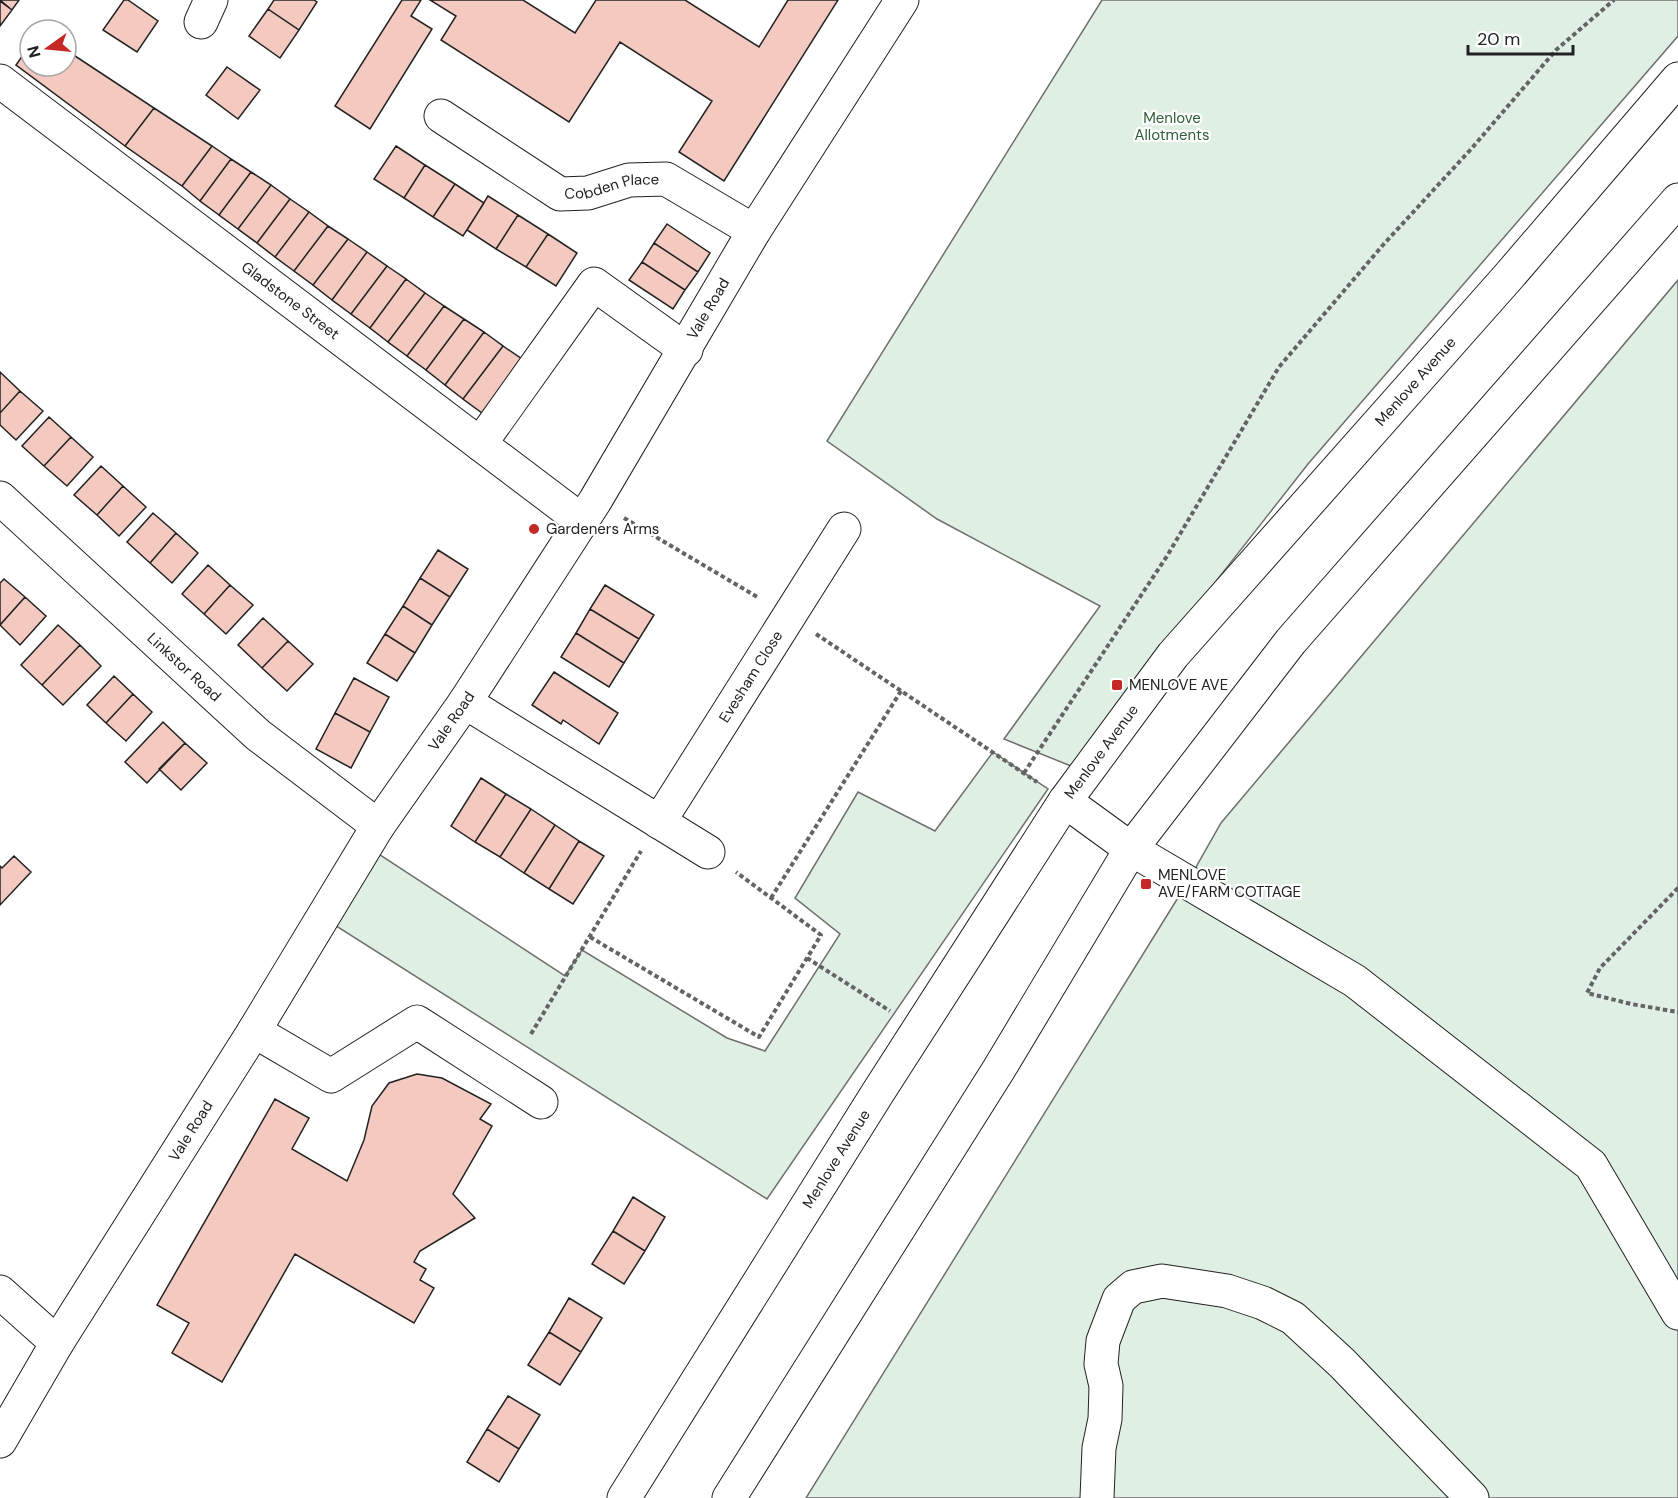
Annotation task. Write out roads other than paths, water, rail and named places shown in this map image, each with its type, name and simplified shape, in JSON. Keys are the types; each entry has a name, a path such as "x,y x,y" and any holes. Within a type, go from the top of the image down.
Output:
{"main road":[{"name":"Vale Road","path":"0,1441 57,1343 254,1031 378,826 465,702 588,511 686,350 754,231 902,0"},
{"name":"Menlove Avenue","path":"624,1498 1065,801 1173,654 1509,276 1678,79"},
{"name":"Gladstone Street","path":"0,81 480,444 588,511"},
{"name":"Cobden Place","path":"441,116 560,194 588,193 629,180 666,179 754,231"},
{"path":"729,1498 999,1069 1131,849 1291,641 1678,200"},
{"path":"480,444 594,284 686,350"},
{"name":"Linkstor Road","path":"0,498 258,735 378,826"},
{"name":"Evesham Close","path":"659,822 844,529"},
{"path":"465,702 708,852"},
{"path":"1065,801 1131,849 1355,981 1591,1165 1678,1312"},
{"path":"254,1031 331,1076 417,1022 541,1102"},
{"path":"1097,1498 1099,1448 1105,1419 1106,1386 1101,1364 1103,1341 1119,1299 1133,1287 1162,1281 1227,1291 1263,1303 1293,1318 1342,1363 1472,1498"},
{"path":"0,1292 57,1343"}],"place":[{"name":"Gardeners Arms","path":"534,529"},
{"name":"MENLOVE AVE","path":"1117,685"},
{"name":"MENLOVE AVE/FARM COTTAGE","path":"1146,884"}],"park label":[{"name":"Menlove Allotments","path":"1172,126"}]}
